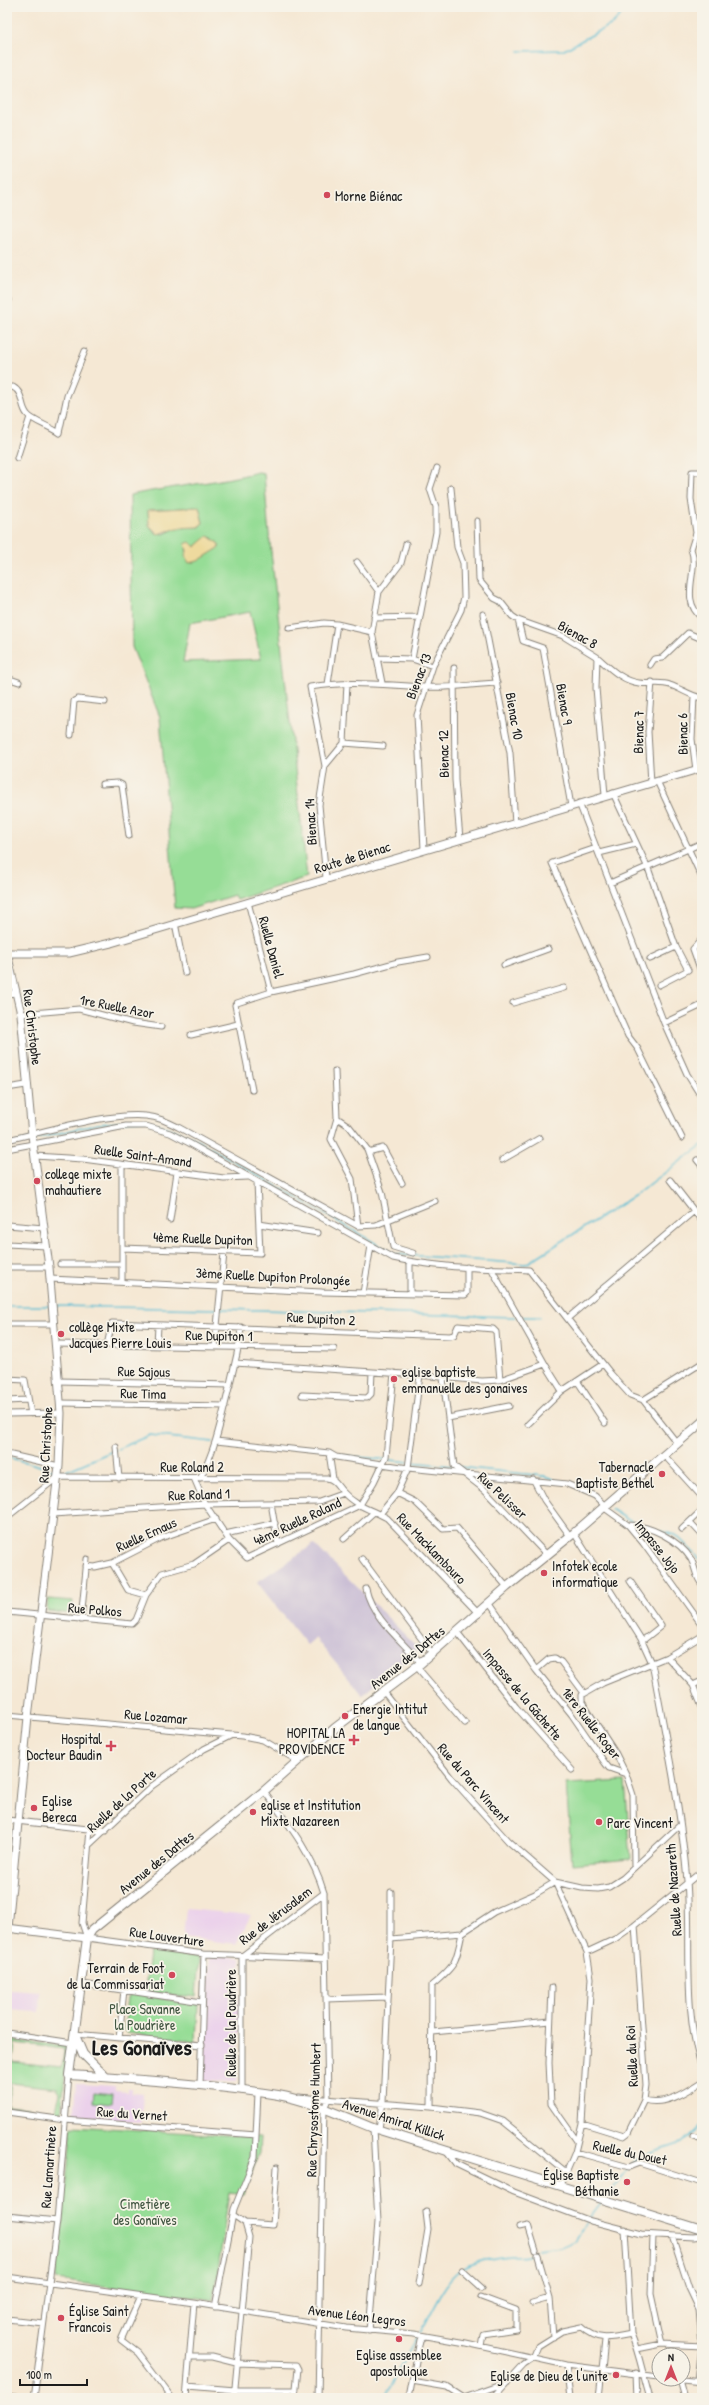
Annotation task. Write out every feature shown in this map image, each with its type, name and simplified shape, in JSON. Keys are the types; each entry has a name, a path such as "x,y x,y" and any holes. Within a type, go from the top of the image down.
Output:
{"main road":[{"name":"Avenue des Dattes","path":"87,1938 92,1930 264,1791 335,1728 384,1692 458,1632 507,1587 572,1534 702,1422"},
{"name":"Rue Lamartinère","path":"69,2075 87,1938"},
{"path":"74,2038 83,2054 98,2071 107,2078"},
{"name":"Avenue Amiral Killick","path":"69,2075 200,2086 279,2095 324,2109 376,2128 702,2230"}],"street":[{"path":"7,388 13,387 18,390 25,410 30,417 59,432 67,396 85,351"},
{"path":"17,458 30,417"},
{"path":"412,659 437,524 435,501 430,489 437,468"},
{"path":"702,472 692,472 691,499 696,533 691,549 694,556 689,583 692,603 702,618"},
{"name":"Bienac 13","path":"424,849 417,715 433,666 461,610 464,597 463,562 457,547 451,488"},
{"name":"Bienac 8","path":"477,522 479,580 494,598 500,601 512,616 518,620 563,636 597,657 596,688 605,795"},
{"path":"382,683 372,632 378,592 401,563 406,544"},
{"path":"356,562 378,592"},
{"name":"Bienac 10","path":"483,614 498,683 510,753 515,823"},
{"path":"374,618 420,618"},
{"name":"Bienac 9","path":"518,620 523,641 543,648 571,806"},
{"path":"289,628 337,624 372,632"},
{"path":"337,624 328,684 382,683 425,688 498,683"},
{"path":"650,665 654,659 662,658 688,633 702,639"},
{"path":"597,657 621,677 639,683 652,682 670,685 694,697 702,698"},
{"path":"378,658 412,659 433,666"},
{"name":"Bienac 12","path":"454,668 455,780 460,839"},
{"path":"7,678 20,682"},
{"name":"Bienac 7","path":"652,682 648,732 654,782"},
{"path":"325,766 344,743 347,683"},
{"name":"Bienac 14","path":"326,878 319,805 325,766 310,688 328,684"},
{"name":"Bienac 6","path":"694,697 692,739 700,769"},
{"path":"71,735 74,701 78,699 105,702"},
{"path":"344,743 383,746"},
{"name":"Route de Bienac","path":"7,952 69,953 111,943 605,795 700,769"},
{"path":"102,784 115,782 122,785 129,836"},
{"path":"654,782 702,878"},
{"path":"613,793 648,868 676,947 688,970 659,986"},
{"path":"579,803 664,1023 687,1074 702,1098"},
{"path":"610,883 648,868 702,843"},
{"path":"636,844 597,851 552,863 628,1036 638,1049 682,1138"},
{"name":"Ruelle Daniel","path":"248,902 271,992 237,1002 235,1009 252,1090"},
{"path":"175,923 185,973"},
{"path":"702,939 693,949 702,974"},
{"path":"650,959 676,947"},
{"path":"504,965 548,949"},
{"name":"Rue Christophe","path":"7,952 20,1014 26,1085 47,1246 61,1404 58,1477 28,1717 7,1940"},
{"path":"271,992 398,962 428,957"},
{"path":"513,1003 564,988"},
{"path":"7,994 16,993"},
{"path":"664,1023 702,1005"},
{"name":"1re Ruelle Azor","path":"20,1014 79,1009 133,1023 161,1027"},
{"path":"191,1035 238,1024"},
{"path":"335,1072 337,1118 331,1139 352,1179 358,1226"},
{"path":"7,1088 26,1085"},
{"path":"7,1140 119,1117 146,1116 163,1120 195,1136 358,1226 371,1227 389,1221 435,1201"},
{"path":"337,1118 349,1126 368,1152 389,1221 393,1247 413,1252"},
{"path":"7,1149 33,1142 126,1126 146,1126 170,1133 393,1258 410,1262 467,1267 530,1270 603,1364 630,1395 643,1400 677,1443"},
{"path":"502,1160 540,1138"},
{"path":"368,1152 383,1148 402,1183"},
{"name":"Ruelle Saint-Amand","path":"35,1156 84,1159 122,1166 224,1178 248,1177"},
{"path":"697,1160 702,1166"},
{"path":"122,1166 122,1281"},
{"path":"170,1220 177,1172"},
{"path":"670,1180 702,1221"},
{"name":"4ème Ruelle Dupiton","path":"122,1248 224,1253 260,1253 257,1182"},
{"path":"568,1318 694,1212"},
{"path":"259,1224 318,1233"},
{"path":"7,1225 44,1228"},
{"path":"7,1244 47,1246"},
{"path":"363,1293 371,1246"},
{"path":"216,1347 217,1313 224,1253"},
{"path":"410,1262 410,1294"},
{"path":"60,1264 122,1264"},
{"path":"7,1266 49,1267"},
{"name":"3ème Ruelle Dupiton Prolongée","path":"50,1279 122,1281 363,1293 465,1295 467,1293 467,1267"},
{"path":"491,1268 545,1364 562,1391"},
{"name":"Rue Dupiton 2","path":"108,1345 112,1323 450,1336 454,1335 458,1326 493,1328 496,1332 500,1380"},
{"path":"7,1324 54,1324"},
{"path":"157,1346 158,1325"},
{"path":"230,1540 205,1504 197,1478 215,1442 235,1363 240,1327"},
{"name":"Rue Dupiton 1","path":"56,1344 334,1349"},
{"path":"235,1363 394,1373 443,1378 500,1380 545,1364"},
{"path":"643,1400 702,1363"},
{"path":"528,1424 562,1391 578,1382 603,1364"},
{"path":"302,1394 367,1398 371,1394 372,1372"},
{"path":"360,1505 386,1457 394,1373"},
{"path":"380,1514 397,1493 408,1468 420,1375"},
{"name":"Rue Pelisser","path":"443,1378 454,1466 459,1472 485,1490 547,1555"},
{"path":"7,1379 25,1380 31,1414"},
{"name":"Rue Sajous","path":"59,1380 230,1385"},
{"path":"578,1382 605,1423"},
{"path":"7,1402 28,1400"},
{"name":"Rue Tima","path":"61,1404 225,1406"},
{"path":"448,1418 509,1406"},
{"path":"7,1414 61,1413"},
{"name":"Impasse Jojo","path":"215,1442 328,1453 336,1457 408,1468 533,1479 567,1484 595,1496 604,1506 628,1525 643,1543 702,1625"},
{"path":"116,1450 119,1478"},
{"path":"328,1453 333,1479"},
{"path":"7,1454 59,1466"},
{"path":"664,1455 702,1497"},
{"path":"7,1517 58,1477"},
{"name":"Rue Roland 2","path":"58,1477 333,1479"},
{"name":"Rue Macklambouro","path":"333,1479 344,1493 360,1505 373,1513 380,1514 387,1518 478,1614"},
{"name":"Ruelle de Nazareth","path":"533,1479 544,1500 572,1534 642,1641 652,1663 680,1825 687,1882 690,2004 694,2042 702,2068"},
{"name":"Rue Roland 1","path":"53,1514 205,1504 320,1502 344,1493"},
{"path":"397,1493 415,1502 443,1529 457,1528 507,1587"},
{"path":"271,1504 278,1544"},
{"name":"4ème Ruelle Roland","path":"230,1540 245,1558 360,1505"},
{"path":"682,1529 702,1510"},
{"path":"344,1539 373,1513"},
{"name":"Ruelle Emaus","path":"146,1596 128,1590 112,1563 161,1538 216,1519"},
{"path":"690,1522 702,1535"},
{"path":"225,1534 275,1523"},
{"path":"628,1525 640,1526 670,1539 692,1560 697,1579 702,1584"},
{"name":"Rue Polkos","path":"7,1612 132,1624 136,1620 146,1596 162,1573 194,1564 230,1540"},
{"path":"81,1620 87,1559"},
{"path":"362,1559 432,1653"},
{"path":"86,1566 95,1567 112,1563"},
{"path":"630,1581 661,1626 642,1641"},
{"path":"366,1589 368,1600 379,1616 465,1723"},
{"name":"1ère Ruelle Roger","path":"490,1604 536,1670 572,1715 605,1763 609,1768 626,1774 632,1795 634,1866"},
{"name":"Impasse de la Gâchette","path":"458,1632 516,1707 572,1770"},
{"path":"626,1774 616,1754 582,1702 581,1697 584,1693 667,1657 702,1636"},
{"path":"667,1657 693,1685 702,1707"},
{"path":"536,1670 549,1659 559,1660 584,1693"},
{"path":"693,1685 702,1681"},
{"name":"Rue du Parc Vincent","path":"384,1692 452,1779 508,1841 555,1882"},
{"name":"Rue Lozamar","path":"7,1715 232,1735 263,1740 298,1761"},
{"name":"Ruelle de la Porte","path":"88,1846 106,1831 152,1786 204,1749 232,1735"},
{"name":"Rue Chrysostome Humbert","path":"264,1791 309,1857 320,1879 324,1893 328,2099 324,2109 318,2398"},
{"path":"7,1820 106,1831"},
{"path":"391,1939 462,1933 494,1912 535,1894 555,1882 598,1890 609,1887 623,1878 634,1866 680,1825"},
{"path":"87,1938 82,1923 90,1830"},
{"path":"587,1952 615,1939 702,1871"},
{"path":"555,1882 587,1952 591,1978 582,2124 575,2152 561,2185"},
{"path":"369,2330 378,2222 376,2128 383,2102 391,1939 390,1892"},
{"name":"Rue de Jérusalem","path":"242,1956 324,1893"},
{"name":"Ruelle du Roi","path":"582,2124 624,2136 644,2100 646,2085 634,1925"},
{"name":"Rue Louverture","path":"8,1928 204,1954 325,1959"},
{"path":"431,2106 433,2032 432,1985 453,1968 457,1958 462,1933"},
{"path":"200,2086 204,1954"},
{"name":"Ruelle de la Poudrière","path":"242,1956 242,2091"},
{"path":"82,1984 202,2002"},
{"path":"552,1988 549,2063 552,2104 577,2141"},
{"path":"120,2038 124,1990"},
{"path":"326,1999 387,1997"},
{"path":"433,2032 550,2021"},
{"path":"7,2033 74,2038 120,2038 202,2045"},
{"name":"Rue Lamartinère","path":"34,2398 57,2221 69,2075"},
{"path":"644,2100 660,2101 680,2096 702,2082"},
{"path":"215,2307 233,2214 255,2157 258,2093"},
{"path":"279,2095 431,2106 480,2113 503,2122 566,2172"},
{"name":"Rue du Vernet","path":"7,2112 65,2120 256,2135"},
{"path":"693,2136 702,2139"},
{"path":"444,2149 456,2164 514,2192 588,2219 641,2234 702,2236"},
{"name":"Ruelle du Douet","path":"575,2152 629,2166 639,2163 702,2183"},
{"path":"244,2223 273,2225 277,2167"},
{"path":"419,2284 428,2229 426,2212"},
{"path":"233,2214 244,2223 248,2231 249,2253 236,2363 234,2398"},
{"path":"7,2216 57,2221"},
{"path":"519,2227 528,2225 537,2254 550,2298 553,2337"},
{"path":"625,2229 630,2334 637,2349 639,2374 637,2398"},
{"path":"653,2235 651,2294 662,2344"},
{"path":"672,2236 689,2288 699,2309 702,2346 700,2382"},
{"path":"462,2270 482,2288"},
{"name":"Avenue Léon Legros","path":"7,2277 194,2303 319,2324 414,2334 481,2346 566,2366 603,2369 651,2376"},
{"path":"141,2296 121,2340 138,2353 172,2398"},
{"path":"481,2297 516,2310 516,2328 483,2334 481,2346"},
{"path":"532,2303 550,2298"},
{"path":"186,2398 194,2303"},
{"path":"7,2319 43,2323"},
{"path":"493,2398 524,2364 533,2358 538,2346 562,2331 582,2327 589,2334 605,2340 630,2334"},
{"path":"409,2398 420,2340 423,2336"},
{"path":"599,2398 605,2340"},
{"path":"637,2349 662,2344 702,2346"},
{"path":"190,2357 212,2357 236,2363 296,2365 298,2367 295,2398"},
{"path":"566,2366 570,2398"},
{"path":"639,2374 650,2398"},
{"path":"412,2381 447,2387 464,2398 507,2383"},
{"path":"187,2386 235,2390 296,2390"},
{"path":"680,2387 684,2398"},
{"path":"7,2396 23,2398"}],"shaded area":[{"path":"314,1544 419,1649 362,1695 315,1638 307,1645 257,1582"},
{"path":"186,1909 251,1915 236,1944 183,1937"},
{"path":"210,1954 241,1958 237,2082 203,2081"},
{"path":"10,1990 40,1992 39,2012 8,2010"},
{"path":"76,2084 115,2086 115,2091 128,2092 128,2089 132,2089 132,2093 143,2094 141,2122 73,2117"}],"green space":[{"path":"258,472 264,473 268,524 307,877 236,900 234,895 191,909 175,908 160,717 132,647 130,495","holes":["199,507 203,523 199,527 177,528 164,534 155,533 149,525 148,510","211,537 219,544 219,548 191,563 186,549 190,542 195,547","250,612 261,659 183,662 190,623"]},
{"path":"48,1599 73,1601 71,1614 47,1611"},
{"name":"Parc Vincent","path":"625,1781 631,1859 572,1864 566,1784"},
{"name":"Terrain de Foot de la Commissariat","path":"149,1952 199,1958 196,1997 145,1992"},
{"name":"Place Savanne la Poudrière","path":"131,1994 198,2004 196,2041 126,2033 124,2029 128,1998"},
{"path":"7,2040 68,2046 61,2113 7,2107","holes":["15,2043 64,2049 62,2067 13,2062","11,2083 57,2088 60,2092 56,2111 8,2106"]},
{"path":"94,2092 112,2094 111,2104 93,2102"},
{"name":"Cimetière des Gonaïves","path":"72,2126 260,2137 259,2153 244,2194 229,2192 214,2300 56,2280"}],"sand":[{"path":"199,507 203,523 198,527 177,528 158,534 149,525 148,510"},
{"path":"208,536 219,544 219,548 198,561 189,563 185,556 187,551 185,544 190,542 195,547"}],"waterway":[{"path":"519,51 564,50 614,23 627,7"},
{"path":"34,1139 98,1124 146,1120 190,1136 394,1254 526,1264 634,1196 702,1145"},
{"path":"7,1146 30,1140"},
{"path":"7,1306 49,1306"},
{"path":"55,1306 217,1309"},
{"path":"221,1309 515,1317"},
{"path":"523,1317 540,1317"},
{"path":"118,1449 150,1435 213,1442"},
{"path":"61,1471 64,1472 115,1450"},
{"path":"336,1455 453,1466"},
{"path":"7,1457 55,1470"},
{"path":"459,1467 544,1476 560,1481"},
{"path":"611,1509 633,1523"},
{"path":"660,1531 676,1535 702,1561"},
{"path":"632,2163 637,2158 682,2143 702,2124"},
{"path":"606,2198 629,2168"},
{"path":"590,2218 602,2202"},
{"path":"538,2250 561,2247 575,2241 587,2221"},
{"path":"420,2333 443,2290 455,2274 466,2266 484,2260 529,2255 535,2251"},
{"path":"383,2398 418,2337"}],"place":[{"name":"Morne Biénac","path":"327,195"},
{"name":"college mixte mahautiere","path":"37,1181"},
{"name":"collège Mixte Jacques Pierre Louis","path":"61,1334"},
{"name":"eglise baptiste emmanuelle des gonaives","path":"394,1379"},
{"name":"Tabernacle Baptiste Bethel","path":"662,1474"},
{"name":"Infotek ecole informatique","path":"544,1573"},
{"name":"Energie Intitut de langue","path":"345,1716"},
{"name":"HOPITAL LA PROVIDENCE","path":"354,1740"},
{"name":"Hospital Docteur Baudin","path":"111,1746"},
{"name":"Eglise Bereca","path":"34,1808"},
{"name":"eglise et Institution Mixte Nazareen","path":"253,1812"},
{"name":"Parc Vincent","path":"599,1822"},
{"name":"Terrain de Foot de la Commissariat","path":"172,1975"},
{"name":"Église Baptiste Béthanie","path":"627,2182"},
{"name":"Église Saint Francois","path":"61,2318"},
{"name":"Eglise assemblee apostolique","path":"399,2339"},
{"name":"Eglise de Dieu de l'unite","path":"616,2375"}],"district":[{"name":"Les Gonaïves","path":"142,2047"}]}
